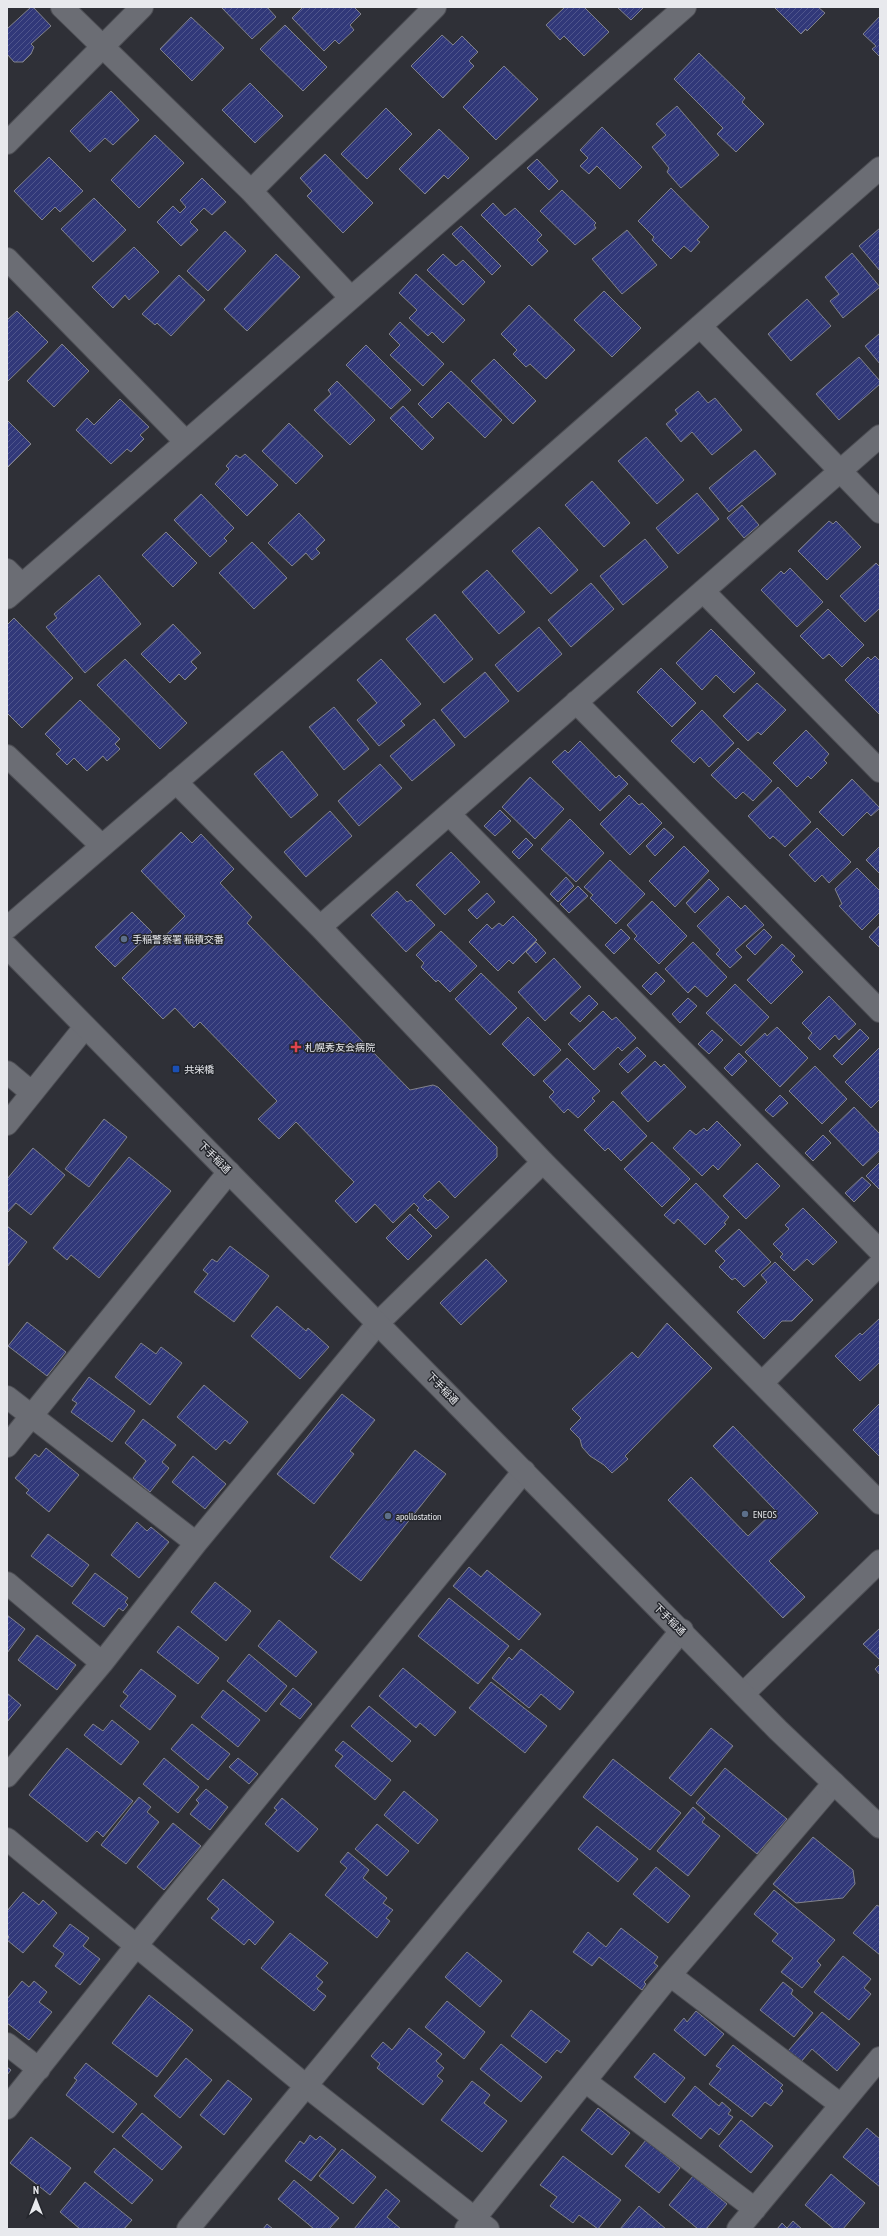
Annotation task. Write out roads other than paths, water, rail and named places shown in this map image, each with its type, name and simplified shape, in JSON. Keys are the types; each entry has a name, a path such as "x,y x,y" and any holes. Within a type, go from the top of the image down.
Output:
{"street":[{"path":"62,7 101,47 251,191 351,298"},
{"path":"7,143 142,7"},
{"path":"251,191 435,7"},
{"path":"12,584 185,441 684,7"},
{"path":"7,928 880,168"},
{"path":"7,260 185,441"},
{"path":"700,326 880,512"},
{"path":"320,927 880,436"},
{"path":"703,592 880,771"},
{"path":"576,702 880,1011"},
{"path":"7,756 102,846"},
{"path":"176,782 320,927 543,1162 763,1382 880,1503"},
{"path":"449,814 880,1251"},
{"name":"下手稲通","path":"7,947 379,1322 743,1694 880,1827"},
{"path":"7,1124 85,1027"},
{"path":"7,1072 32,1093"},
{"path":"7,1776 102,1663 196,1543 379,1322 543,1162"},
{"path":"7,1446 229,1172"},
{"path":"763,1382 880,1264"},
{"path":"7,1397 196,1543"},
{"path":"7,2108 40,2069 136,1946 524,1471"},
{"path":"743,1694 880,1561"},
{"path":"7,1583 102,1663"},
{"path":"188,2229 305,2085 325,2064 682,1630"},
{"path":"7,1839 476,2225 585,2081 670,1975 834,1783"},
{"path":"670,1975 840,2106"},
{"path":"7,2044 40,2069"},
{"path":"738,2229 880,2058"},
{"path":"585,2081 755,2209"}],"place":[{"name":"手稲警察署 稲積交番","path":"124,939"},
{"name":"札幌秀友会病院","path":"296,1047"},
{"name":"共栄橋","path":"176,1069"},
{"name":"ENEOS","path":"745,1514"},
{"name":"apollostation","path":"388,1516"}]}
